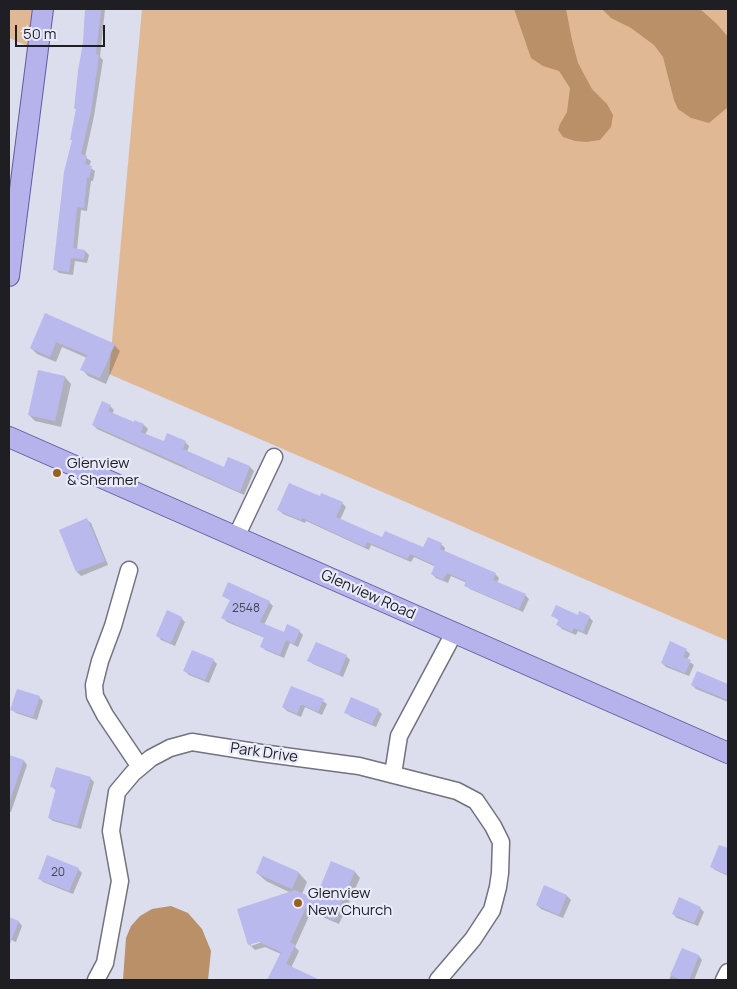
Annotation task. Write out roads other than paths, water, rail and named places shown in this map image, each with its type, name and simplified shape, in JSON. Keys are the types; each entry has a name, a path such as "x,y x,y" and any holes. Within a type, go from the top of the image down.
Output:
{"main road":[{"path":"9,276 15,172 43,9"},
{"name":"Glenview Road","path":"9,437 728,753"}],"street":[{"path":"236,537 274,456"},
{"path":"129,570 114,626 100,661 94,685 96,696 105,714 140,767"},
{"path":"392,774 399,736 454,632"},
{"name":"Park Drive","path":"96,980 105,963 120,881 111,831 117,792 133,773 151,758 170,748 192,742 334,762 392,774 456,791 476,802 493,826 500,842 500,873 492,910 473,939 438,980"},
{"path":"724,980 728,972"}],"place":[{"name":"Glenview & Shermer","path":"57,473"},
{"name":"Glenview New Church","path":"298,903"}]}
